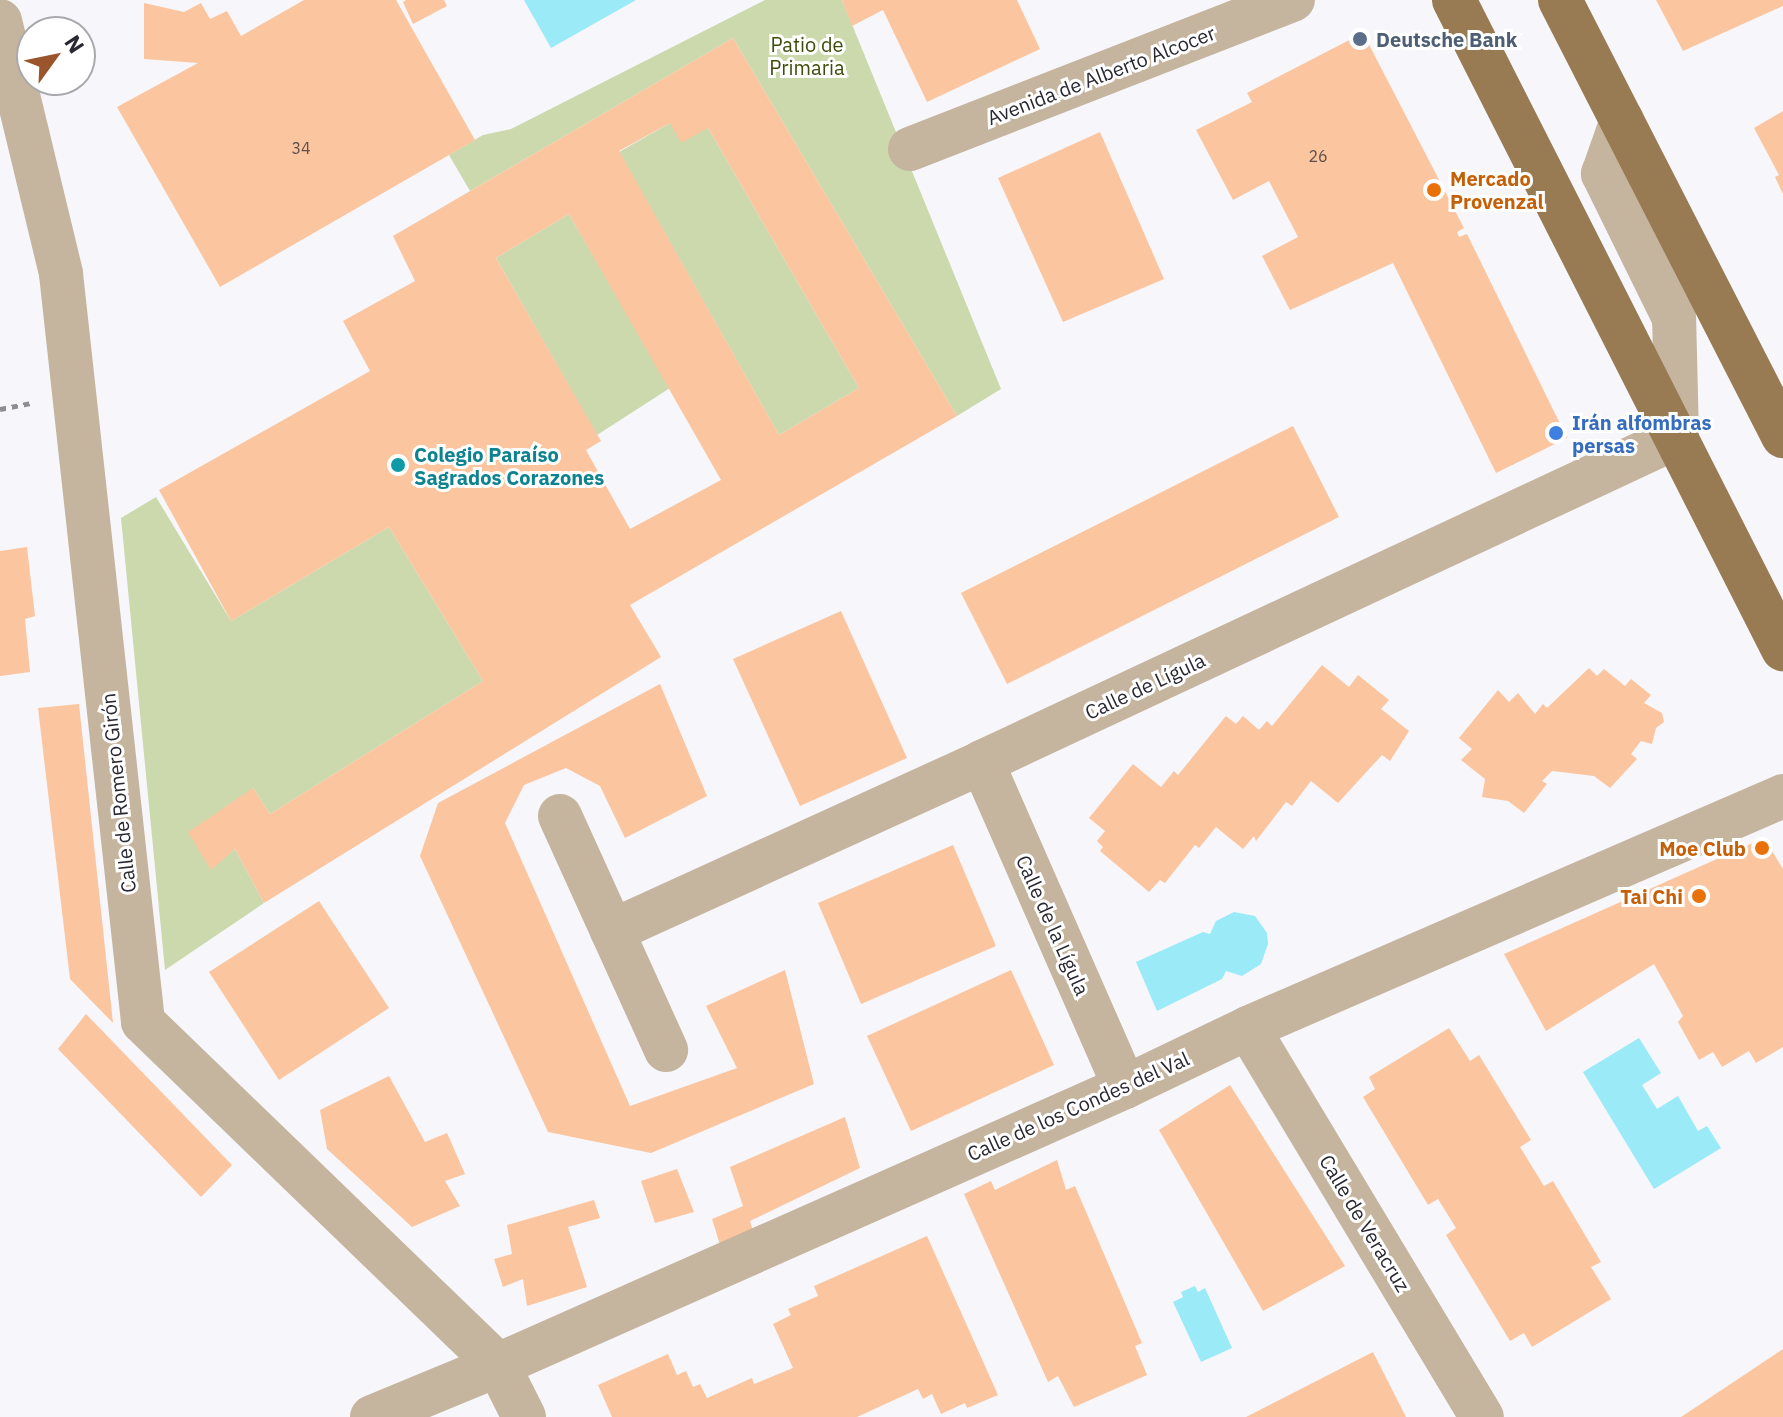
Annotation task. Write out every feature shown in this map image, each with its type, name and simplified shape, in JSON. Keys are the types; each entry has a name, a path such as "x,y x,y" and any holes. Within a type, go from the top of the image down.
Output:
{"main road":[{"path":"1454,0 1783,649"},
{"path":"1560,0 1783,436"}],"street":[{"name":"Avenida de Alberto Alcocer","path":"910,149 1293,0"},
{"name":"Calle de Romero Girón","path":"0,21 61,274 143,1022 498,1365 524,1417"},
{"path":"1622,120 1603,174 1674,318 1677,437"},
{"name":"Calle de Lígula","path":"612,931 1677,437"},
{"name":"Calle de la Lígula","path":"982,762 1125,1087"},
{"name":"Calle de los Condes del Val","path":"372,1417 498,1365 1125,1087 1248,1028 1783,796"},
{"path":"560,816 666,1050"},
{"name":"Calle de Veracruz","path":"1248,1028 1482,1417"}],"green space":[{"name":"Patio de Primaria","path":"765,0 842,0 1001,389 957,416 733,38 470,191 449,155 483,135 511,129"},
{"path":"670,123 708,128 859,388 779,435 619,152"},
{"path":"569,214 670,388 597,435 496,258"},
{"path":"156,497 231,621 389,527 483,681 270,814 253,788 211,869 235,849 264,903 165,970 121,518"}],"water":[{"path":"524,0 636,0 551,48"},
{"path":"1234,912 1255,916 1267,933 1268,944 1261,964 1242,976 1226,971 1222,979 1157,1011 1136,962 1203,932 1210,934 1216,921"},
{"path":"1639,1038 1661,1073 1642,1085 1657,1109 1678,1096 1698,1131 1707,1126 1721,1148 1654,1189 1583,1072"},
{"path":"1195,1286 1198,1292 1205,1288 1232,1348 1201,1362 1173,1302 1183,1297 1181,1292"}],"building":[{"path":"304,0 396,0 475,140 220,287 117,107 198,63 144,59 144,3 184,12 201,3 210,19 227,11 241,36"},
{"path":"444,0 447,6 413,24 403,2"},
{"path":"842,0 1017,0 1040,49 927,102 883,10 852,26"},
{"path":"1656,0 1783,0 1783,6 1683,51"},
{"path":"1363,33 1464,228 1457,232 1459,237 1467,234 1567,438 1496,473 1393,263 1290,310 1262,256 1298,237 1269,181 1233,200 1196,130 1252,102 1247,93"},
{"name":"Colegio Paraíso Sagrados Corazones","path":"733,38 957,416 630,605 661,657 264,903 235,849 211,870 188,832 253,788 270,814 483,681 389,527 231,621 159,490 370,371 343,321 415,281 393,236","holes":["670,123 681,143 708,128 859,388 779,435 619,151","569,214 721,480 630,529 586,450 601,441 496,258"]},
{"path":"1783,111 1783,194 1775,177 1779,175 1754,128"},
{"path":"1100,132 1164,279 1063,322 998,178"},
{"path":"1293,426 1339,517 1007,684 961,593"},
{"path":"27,547 35,616 25,619 30,672 0,676 0,551"},
{"path":"841,611 907,758 800,806 733,659"},
{"path":"1322,665 1349,687 1358,675 1389,700 1381,709 1409,731 1390,761 1382,755 1338,803 1311,781 1292,806 1286,802 1256,841 1254,836 1243,849 1216,827 1199,848 1195,845 1165,883 1160,880 1149,892 1100,851 1103,847 1097,841 1105,831 1089,818 1133,764 1161,787 1174,771 1178,775 1226,716 1236,724 1243,716 1259,730 1267,721 1272,726"},
{"path":"1589,668 1597,676 1604,669 1625,686 1631,679 1651,695 1644,703 1662,713 1664,722 1656,728 1652,744 1641,741 1631,754 1637,759 1610,788 1594,776 1552,771 1542,781 1547,784 1524,813 1508,801 1482,797 1485,779 1461,760 1472,749 1459,738 1498,690 1509,702 1518,693 1535,714 1543,704 1547,708"},
{"path":"660,684 707,796 625,838 600,786 566,768 524,785 505,823 630,1106 737,1068 706,1006 785,970 814,1084 651,1153 548,1132 420,856 438,803"},
{"path":"79,704 113,1023 70,979 38,708"},
{"path":"1764,838 1783,869 1783,1047 1756,1063 1749,1051 1722,1067 1713,1052 1699,1060 1678,1022 1683,1016 1654,964 1546,1031 1504,954"},
{"path":"953,845 996,946 861,1004 818,903"},
{"path":"319,901 389,1008 279,1080 209,972"},
{"path":"1011,970 1054,1065 911,1131 867,1036"},
{"path":"86,1014 232,1165 201,1197 58,1049"},
{"path":"1449,1028 1470,1061 1479,1055 1531,1140 1520,1147 1544,1186 1553,1181 1601,1262 1591,1267 1611,1299 1532,1347 1524,1333 1510,1341 1446,1235 1456,1228 1438,1199 1428,1205 1363,1097 1375,1089 1369,1077"},
{"path":"389,1076 425,1142 447,1133 465,1174 445,1181 460,1206 412,1227 327,1149 320,1110"},
{"path":"1230,1085 1345,1266 1263,1311 1159,1130"},
{"path":"845,1117 860,1168 750,1221 754,1235 721,1248 712,1219 743,1206 730,1167"},
{"path":"1057,1160 1066,1190 1075,1186 1142,1343 1135,1346 1147,1375 1074,1407 1058,1376 1048,1382 964,1194 991,1181 995,1190"},
{"path":"677,1169 694,1212 655,1223 641,1181"},
{"path":"594,1200 600,1218 568,1227 587,1287 527,1306 523,1279 503,1287 494,1259 512,1254 507,1225"},
{"path":"927,1236 998,1395 967,1408 965,1403 941,1414 932,1394 923,1399 918,1389 857,1417 612,1417 598,1385 668,1354 677,1375 686,1371 693,1387 700,1384 707,1398 752,1378 754,1384 793,1368 773,1324 791,1315 788,1309 818,1296 814,1286"},
{"path":"1783,1349 1783,1417 1681,1417"},
{"path":"1373,1352 1406,1417 1246,1417"}],"place":[{"name":"Deutsche Bank","path":"1360,39"},
{"name":"Mercado Provenzal","path":"1434,190"},
{"name":"Irán alfombras persas","path":"1556,433"},
{"name":"Colegio Paraíso Sagrados Corazones","path":"398,465"},
{"name":"Moe Club","path":"1762,848"},
{"name":"Tai Chi","path":"1699,896"}]}
